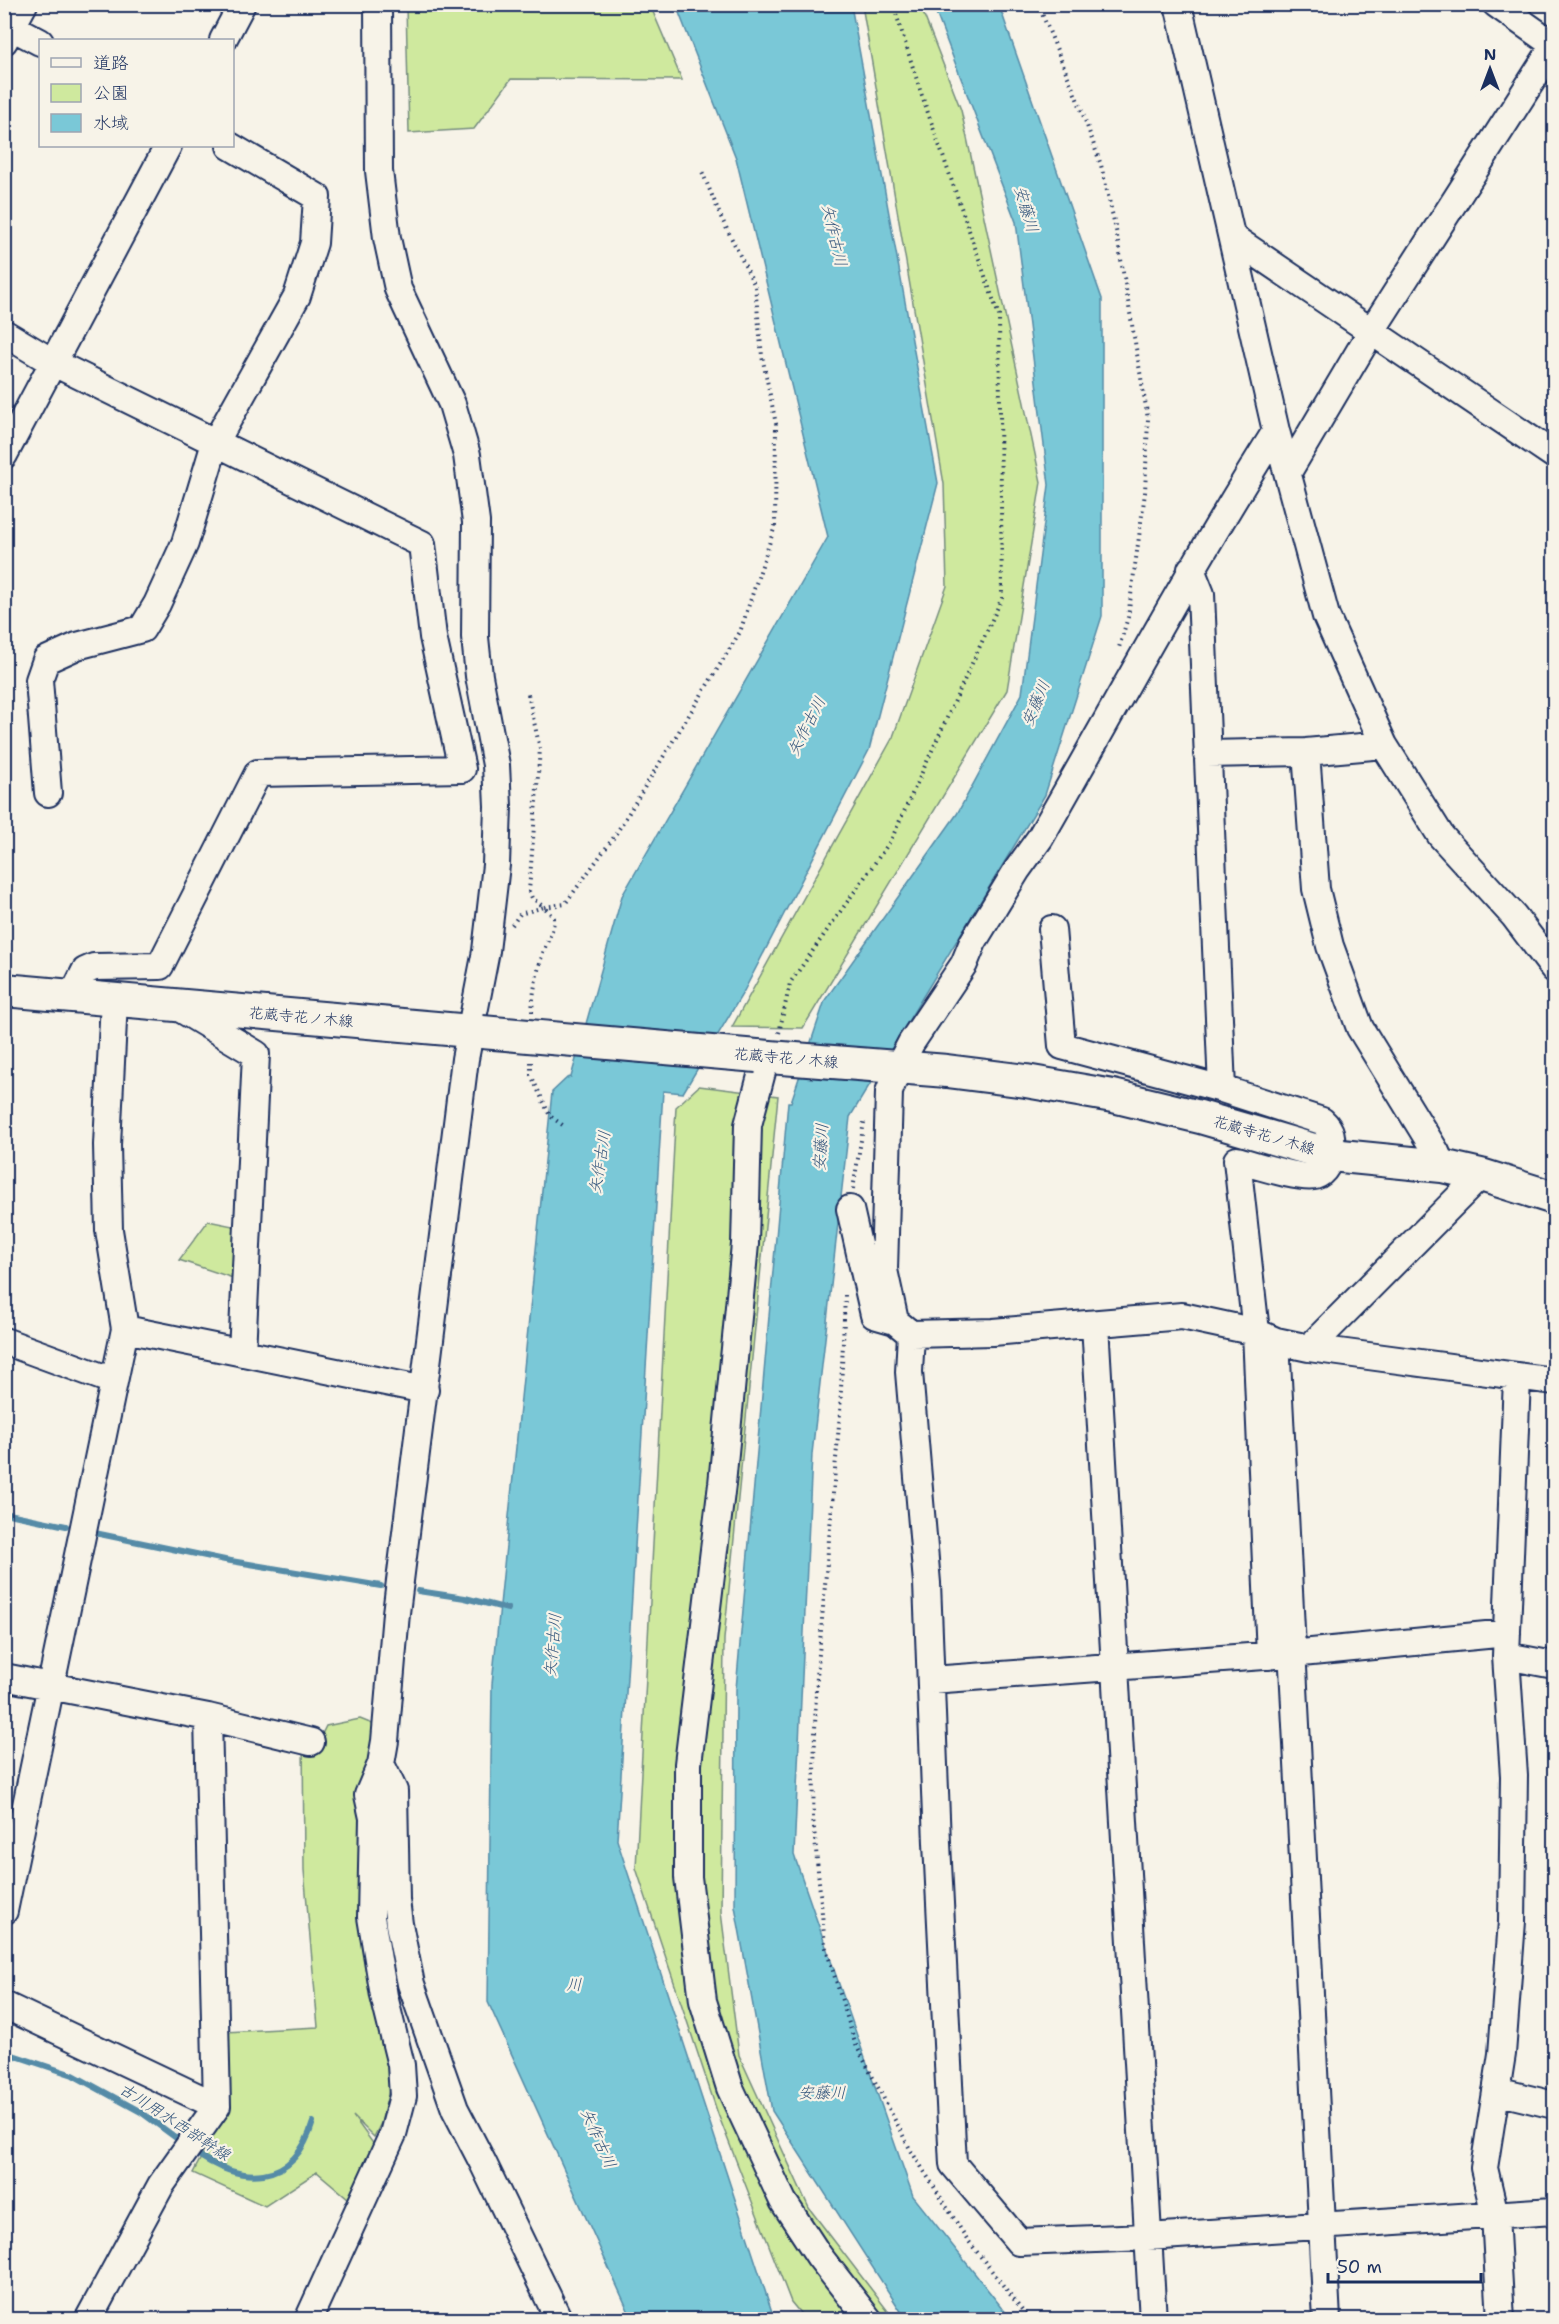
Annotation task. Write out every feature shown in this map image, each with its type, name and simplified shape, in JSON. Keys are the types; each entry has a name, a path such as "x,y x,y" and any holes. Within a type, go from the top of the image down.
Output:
{"main road":[{"name":"花蔵寺花ノ木線","path":"4,990 892,1067 1026,1081 1113,1096 1200,1117 1331,1155 1442,1166 1481,1175 1554,1198"}],"street":[{"path":"24,4 7,30 39,42"},
{"path":"224,39 242,4"},
{"path":"1178,4 1276,430 1326,616 1384,745 1441,836 1514,916 1554,969"},
{"path":"1288,472 1371,332 1554,46 1496,4"},
{"path":"308,2319 393,2134 403,2096 401,2065 384,1996 371,1917 373,1818 368,1795 381,1764 396,1613 465,1059 476,1032 486,951 496,865 498,806 496,765 485,714 475,637 476,522 467,455 452,404 398,289 387,238 379,171 375,9"},
{"path":"4,455 167,147"},
{"path":"48,794 39,680 46,660 77,646 142,629 157,604 185,543 215,443 297,296 314,243 317,197 232,147"},
{"path":"1232,237 1554,455"},
{"path":"4,333 54,363 422,544 433,637 462,769 258,773 160,966 94,967 85,971 72,997"},
{"path":"1276,430 1191,569 1168,615 1040,838 1017,870 973,942 964,964 911,1043 892,1067 889,1092 884,1270 903,1328 909,1372 927,1582 953,2164 1019,2242 1147,2237 1494,2215 1552,2206"},
{"path":"1191,569 1201,594 1222,1089"},
{"path":"1207,754 1306,752 1384,745"},
{"path":"1306,752 1316,888 1330,946 1360,1028 1436,1152 1442,1166"},
{"path":"1052,929 1062,1046 1222,1089 1322,1121 1329,1127 1332,1134 1328,1165 1316,1176 1303,1176 1237,1160 1266,1336 1280,1655 1327,2319"},
{"path":"4,1911 124,1329 109,1230 107,1145 114,1000"},
{"path":"175,1006 256,1054 242,1353"},
{"path":"765,1057 748,1125 743,1267 722,1484 688,1764 688,1877 703,2001 730,2088 783,2201 819,2256 869,2319"},
{"path":"1309,1348 1481,1175"},
{"path":"850,1209 874,1315 903,1328 993,1332 1182,1316 1309,1348 1517,1378 1554,1381"},
{"path":"1095,1324 1153,2319"},
{"path":"124,1329 424,1390"},
{"path":"4,1341 113,1381"},
{"path":"1501,2319 1494,2215 1484,2168 1502,2054 1512,1921 1514,1776 1507,1645 1517,1378"},
{"path":"931,1680 1280,1655 1507,1645 1554,1665"},
{"path":"4,1677 208,1717 311,1742"},
{"path":"88,2319 161,2185 217,2106 208,1717"},
{"path":"381,1764 394,1791 397,1908 411,1984 455,2109 558,2319"},
{"path":"4,2005 217,2106"},
{"path":"1496,2091 1554,2105"}],"path":[{"path":"765,1057 790,982 891,840 1002,598 999,316 921,93 893,4"},
{"path":"1038,4 1080,106 1101,165 1116,230 1148,419 1145,493 1128,617 1117,654"},
{"path":"509,930 520,914 565,904 614,837 740,633 775,526 776,424 762,356 755,286 721,218 701,169"},
{"path":"528,694 540,750 529,891 532,898 554,918 554,925 544,950 534,989 532,1013"},
{"path":"532,1056 531,1075 550,1116 564,1126"},
{"path":"850,1209 864,1118"},
{"path":"845,1295 840,1413 816,1700 813,1818 825,1945 855,2043 910,2149 967,2239 1030,2319"}],"green space":[{"path":"406,5 650,5 682,80 511,79 474,129 409,133"},
{"path":"862,5 920,5 961,110 1041,482 1007,690 803,1028 732,1027 893,737 947,586 944,484"},
{"path":"699,1086 778,1096 724,1639 721,1912 739,2055 809,2208 894,2319 805,2319 791,2302 718,2114 636,1868 676,1107"},
{"path":"208,1221 238,1227 233,1278 179,1260"},
{"path":"360,1719 375,1725 369,1772 391,2082 381,2123 374,2137 353,2116 375,2146 357,2193 348,2198 317,2172 265,2206 193,2173 227,2108 225,2032 318,2027 304,1870 303,1732 316,1729 318,1742 326,1726"}],"water":[{"path":"676,5 851,5 938,483 869,750 744,991 683,1093 663,1091 617,1840 772,2312 779,2319 632,2319 488,2002 492,1684 552,1092 571,1077 622,896 828,537 736,158"},
{"name":"安藤川","path":"933,5 999,5 1102,299 1102,616 1045,795 850,1117 812,1454 794,1855 913,2196 1011,2319 907,2319 902,2313 772,2111 735,1906 736,1689 788,1102 791,1102 825,1000 957,814 1022,694 1049,485 1016,222"}],"waterway":[{"path":"4,1513 66,1526"},
{"path":"90,1532 225,1560 381,1586"},
{"path":"418,1591 465,1598 508,1609"},
{"name":"古川用水西部幹線","path":"4,2052 73,2075 141,2112 183,2143"},
{"name":"古川用水西部幹線","path":"193,2151 229,2170 247,2174 264,2174 279,2169 293,2159 304,2143 313,2122"}],"water label":[{"name":"矢作古川","path":"835,235"},
{"name":"矢作古川","path":"806,726"},
{"name":"矢作古川","path":"599,1162"},
{"name":"矢作古川","path":"552,1645"},
{"name":"川","path":"574,1984"},
{"name":"矢作古川","path":"599,2138"}]}
